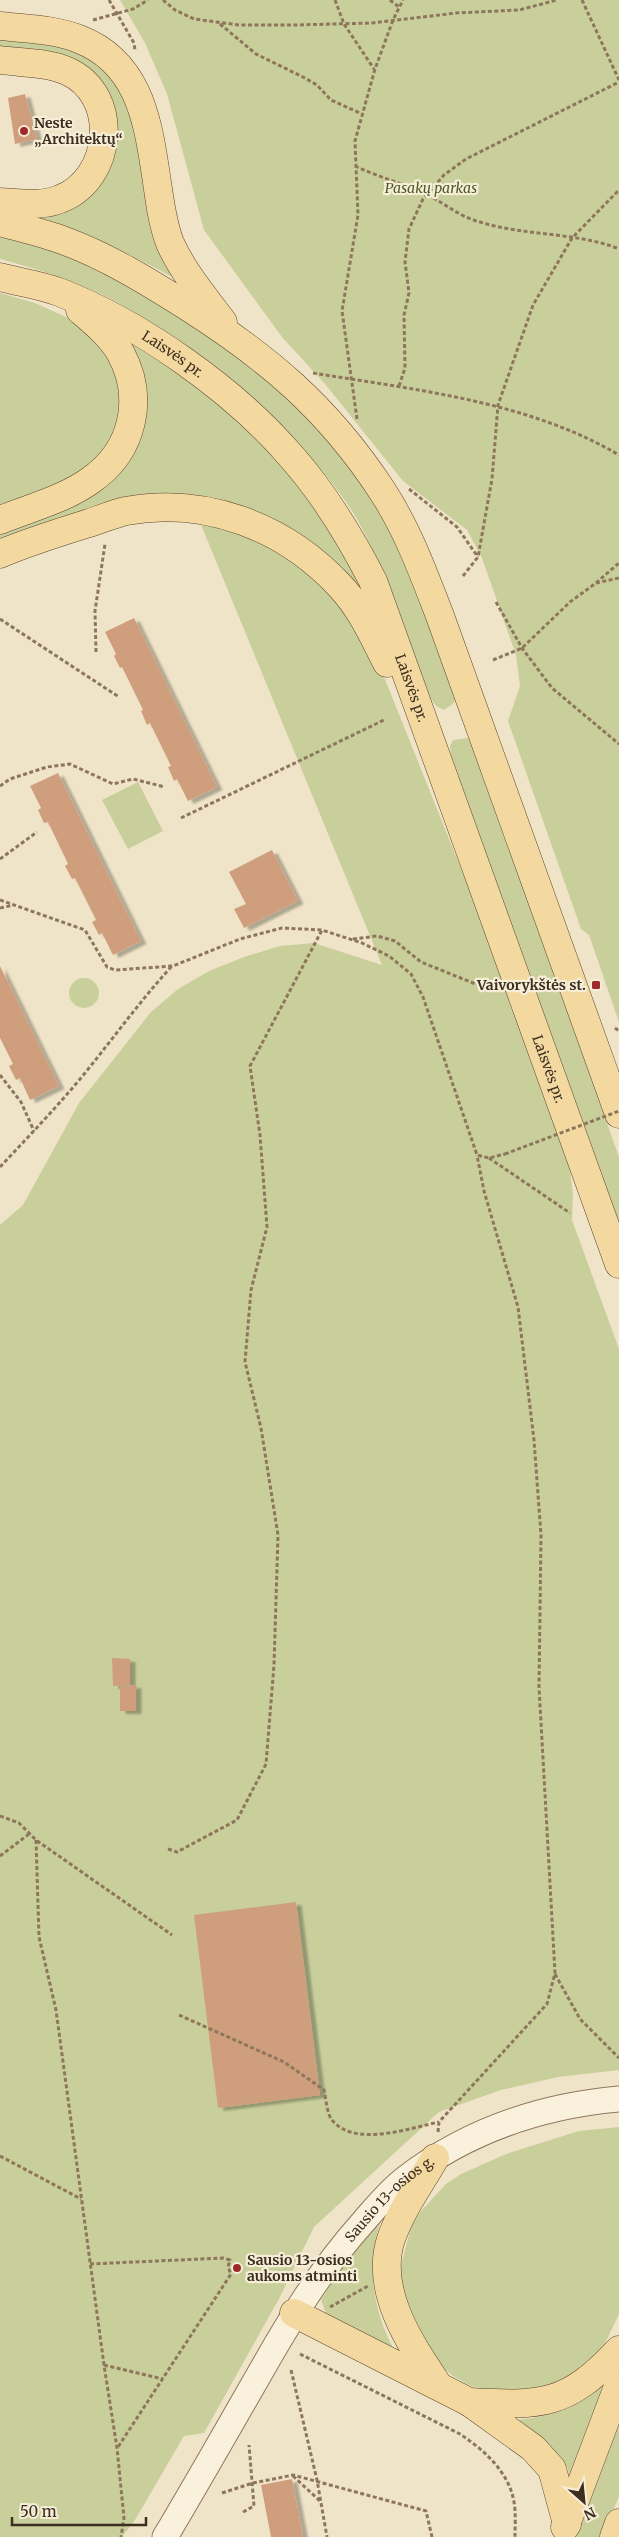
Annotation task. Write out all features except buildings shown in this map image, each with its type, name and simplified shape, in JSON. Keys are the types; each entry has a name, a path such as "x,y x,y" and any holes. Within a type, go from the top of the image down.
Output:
{"main road":[{"path":"0,26 53,32 79,39 101,51 117,65 133,85 143,106 150,131 164,219 170,242 183,268 233,335"},
{"path":"0,60 46,65 68,71 81,81 98,105 104,124 105,141 100,159 90,175 76,190 61,199 42,204 0,202"},
{"path":"0,222 65,241 138,275 233,335 279,371 323,414 348,443 382,490 402,525 440,616 619,1113"},
{"name":"Laisvės pr.","path":"0,276 58,292 129,326 191,367 248,413 290,454 349,536 373,582 619,1264"},
{"path":"0,520 67,494 92,480 113,460 126,442 132,422 134,397 131,375 119,350 94,322 58,292"},
{"path":"0,554 126,511 171,507 212,510 254,525 289,543 317,564 341,586 363,616 437,758"},
{"path":"435,2158 394,2232 388,2258 388,2274 390,2289 403,2329 439,2386"},
{"path":"305,2319 469,2402 545,2458 557,2482 564,2530"},
{"path":"469,2402 535,2404 560,2396 580,2386 598,2372 619,2350"},
{"path":"564,2530 619,2384"},
{"path":"614,2537 619,2522"}],"street":[{"name":"Sausio 13-osios g.","path":"166,2537 305,2319 334,2254 380,2203 405,2179 465,2140 519,2118 557,2108 612,2100"}],"path":[{"path":"109,0 134,43 135,52"},
{"path":"87,22 133,8 148,0"},
{"path":"164,0 175,10 194,19 219,23 286,25 344,24 519,10 557,0"},
{"path":"335,0 344,24 375,69"},
{"path":"390,0 400,7"},
{"path":"359,426 342,311 358,215 355,141 375,69 393,20 403,0"},
{"path":"399,386 405,368 404,315 409,293 405,262 409,229 427,194 444,175 466,159 619,81 582,0"},
{"path":"219,23 256,54 310,81 331,100 362,114"},
{"path":"355,166 385,180 427,194 453,212 481,223 572,238 619,250"},
{"path":"463,576 478,557 492,479 498,405 533,305 572,238 619,190"},
{"path":"351,379 498,405 578,435 619,455"},
{"path":"402,484 457,527 478,557"},
{"path":"96,652 95,611 104,544"},
{"path":"493,660 522,648 570,602 619,563"},
{"path":"596,583 619,578"},
{"path":"496,602 522,648 552,688 619,744"},
{"path":"0,619 119,697"},
{"path":"181,818 384,720"},
{"path":"0,786 10,779 47,767 70,764 113,784 133,779 165,787"},
{"path":"0,859 38,832"},
{"path":"0,900 85,930 107,966 115,970 173,966 240,939 282,928 322,930 350,939 389,956 411,974 423,997 476,1154 484,1191 518,1307 534,1440 541,1535 539,1687 555,1973 547,2004 439,2122 378,2135 347,2131 332,2119 324,2090 284,2062 179,2015"},
{"path":"0,908 15,905"},
{"path":"168,1849 177,1852 237,1820 266,1764 274,1665 278,1535 261,1428 245,1362 251,1290 267,1227 260,1135 250,1066 322,930"},
{"path":"350,939 377,936 395,941 421,962 473,983 491,988"},
{"path":"0,1166 34,1132 85,1072 139,1002 173,966"},
{"path":"615,1028 619,1031"},
{"path":"0,1075 21,1102 34,1132"},
{"path":"489,1158 619,1113"},
{"path":"476,1154 489,1158 570,1213"},
{"path":"0,1816 19,1824 36,1840 172,1935"},
{"path":"0,1855 29,1834"},
{"path":"36,1840 39,1937 56,2010 117,2448 124,2518 121,2537"},
{"path":"555,1973 580,2019 619,2058"},
{"path":"435,2158 439,2122"},
{"path":"0,2156 82,2199"},
{"path":"90,2264 223,2258 230,2260 228,2267 231,2274 117,2448"},
{"path":"305,2319 388,2274"},
{"path":"300,2354 460,2434 483,2449 507,2480 514,2502 515,2537"},
{"path":"104,2365 162,2379"},
{"path":"291,2370 317,2480 327,2537"},
{"path":"243,2512 254,2506 249,2445"},
{"path":"293,2475 321,2502"},
{"path":"222,2493 252,2483 293,2475 317,2480 426,2511 432,2537"}],"green space":[{"name":"Pasakų parkas","path":"120,0 619,0 619,1022 589,935 581,929 508,721 520,686 516,655 482,558 467,530 403,481 325,384 282,337 204,230 167,94 145,43"},
{"path":"0,36 52,42 98,61 125,93 174,278 108,244 40,218 100,184 113,157 107,101 0,47"},
{"path":"0,230 105,268 189,316 303,409 363,481 415,576 456,697 454,703 444,710 436,706 431,699 389,586 358,521 329,479 295,442 238,390 143,318 117,302 75,283 0,259"},
{"path":"0,293 35,303 75,321 110,357 121,391 116,433 90,470 0,510"},
{"path":"130,343 197,386 224,406 272,453 315,506 333,534 364,593 223,502 0,544 0,532 85,500 109,485 130,457"},
{"path":"199,520 244,530 322,578 372,647 480,916 568,1157 573,1193 572,1220 619,1349 619,2070 558,2077 501,2090 439,2112 314,2227 280,2297 204,2433 184,2436 135,2520 122,2537 0,2537 0,1225 23,1205 79,1103 151,1012 178,989 209,971 244,957 280,946 314,943 382,965"},
{"path":"468,738 474,746 619,1157 619,1228 451,756 450,746 453,740"},
{"path":"138,782 163,831 128,849 102,800"},
{"path":"84,978 95,982 99,993 95,1004 84,1008 73,1004 69,993 73,982"},
{"path":"619,2127 619,2314 600,2354 545,2393 488,2392 469,2385 453,2376 440,2365 409,2319 399,2273 411,2227 421,2211 446,2184 461,2174 506,2154 579,2131"},
{"path":"381,2220 374,2254 374,2287 381,2320 395,2351 326,2314 321,2300 345,2261"},
{"path":"601,2387 605,2388 569,2480 568,2469 562,2459 504,2421 556,2413 578,2403"},
{"path":"619,2407 619,2496 603,2537 572,2537"}],"place":[{"name":"Neste „Architektų“","path":"24,131"},
{"name":"Vaivorykštės st.","path":"596,985"},
{"name":"Sausio 13-osios aukoms atminti","path":"237,2268"}]}
